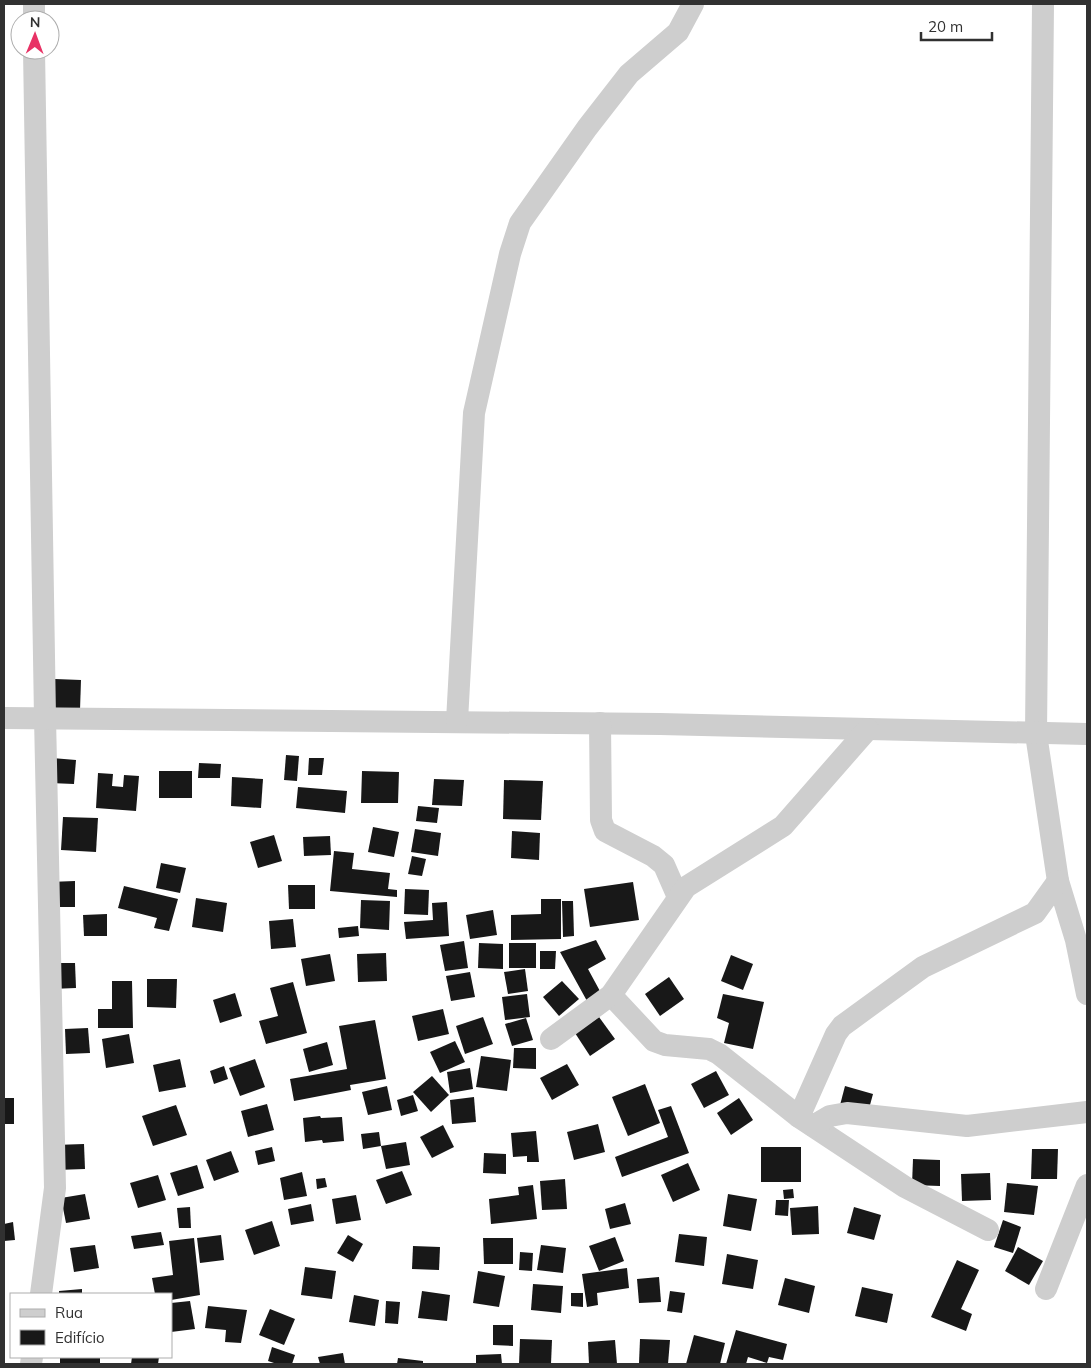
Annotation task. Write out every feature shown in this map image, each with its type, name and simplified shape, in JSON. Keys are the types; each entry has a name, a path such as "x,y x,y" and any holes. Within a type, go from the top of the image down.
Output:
{"street":[{"path":"458,722 474,413 510,254 520,222 587,128 629,74 678,32 694,4"},
{"path":"1043,4 1036,734 1058,881 1076,940 1087,994"},
{"path":"34,60 55,1188 41,1293"},
{"path":"4,718 600,723 1087,734"},
{"path":"600,723 601,820 605,831 653,856 664,865 678,897"},
{"path":"551,1039 611,995 686,887 783,826 868,730"},
{"path":"806,1122 842,1026 923,967 1035,913 1058,881"},
{"path":"611,995 654,1041 665,1045 709,1049 719,1054 806,1122 905,1187 988,1230"},
{"path":"806,1122 847,1113 967,1126 1087,1112"},
{"path":"1046,1289 1087,1185"}],"building":[{"path":"55,679 81,680 80,710 55,709"},
{"path":"286,755 299,756 297,781 284,780"},
{"path":"52,758 76,760 74,784 50,783"},
{"path":"309,758 324,758 322,775 308,775"},
{"path":"199,763 221,764 220,778 198,778"},
{"path":"159,771 192,771 192,798 159,798"},
{"path":"362,771 399,772 398,803 361,803"},
{"path":"98,773 113,774 112,786 123,787 124,775 139,776 136,811 96,808"},
{"path":"232,777 263,779 261,808 231,806"},
{"path":"434,779 464,780 462,806 432,805"},
{"path":"504,780 543,781 541,820 503,819"},
{"path":"298,787 347,791 345,813 296,808"},
{"path":"418,806 439,808 437,823 416,821"},
{"path":"63,817 98,818 96,852 61,850"},
{"path":"373,827 399,832 394,857 368,852"},
{"path":"415,829 441,833 438,856 411,852"},
{"path":"512,831 540,833 539,860 511,858"},
{"path":"274,835 282,861 258,868 250,842"},
{"path":"330,836 331,855 304,856 303,837"},
{"path":"334,851 354,853 352,869 390,873 388,889 397,890 397,897 330,891"},
{"path":"412,856 426,859 422,876 408,874"},
{"path":"161,863 186,868 180,893 156,888"},
{"path":"75,881 75,907 49,907 49,882"},
{"path":"633,882 639,920 590,927 584,889"},
{"path":"288,885 315,885 315,909 289,909"},
{"path":"124,886 178,899 169,931 154,928 157,918 118,908"},
{"path":"405,889 429,890 428,915 404,914"},
{"path":"196,898 227,903 223,932 192,927"},
{"path":"541,899 561,899 561,939 511,940 511,915 541,914"},
{"path":"361,900 390,901 389,930 360,928"},
{"path":"562,901 573,901 574,936 563,937"},
{"path":"447,902 449,936 406,939 404,922 433,920 432,903"},
{"path":"493,910 497,935 470,939 466,915"},
{"path":"107,914 107,936 84,936 83,915"},
{"path":"293,919 296,947 271,949 269,921"},
{"path":"358,926 359,936 339,938 338,928"},
{"path":"596,940 606,959 588,969 601,993 587,1001 560,952"},
{"path":"464,941 468,968 445,971 440,945"},
{"path":"479,943 503,944 503,969 478,968"},
{"path":"509,943 536,943 536,968 509,968"},
{"path":"540,951 556,951 555,969 540,969"},
{"path":"386,953 387,981 358,982 357,954"},
{"path":"330,954 335,981 306,986 301,959"},
{"path":"731,955 753,964 743,990 721,981"},
{"path":"51,963 75,963 76,988 51,989"},
{"path":"525,969 528,991 508,994 504,972"},
{"path":"470,972 475,997 451,1001 446,976"},
{"path":"669,977 684,999 660,1016 645,994"},
{"path":"147,979 177,979 176,1008 147,1007"},
{"path":"112,981 132,981 133,1028 98,1028 98,1009 112,1009"},
{"path":"562,981 579,999 559,1016 543,997"},
{"path":"293,982 307,1033 266,1044 259,1021 278,1016 270,988"},
{"path":"235,993 242,1016 220,1023 213,1000"},
{"path":"527,994 530,1017 505,1020 502,997"},
{"path":"723,994 764,1002 753,1049 724,1043 729,1023 717,1018"},
{"path":"443,1009 449,1034 418,1041 412,1016"},
{"path":"483,1017 493,1044 465,1054 456,1026"},
{"path":"599,1017 615,1039 590,1056 575,1033"},
{"path":"526,1018 533,1040 512,1046 505,1024"},
{"path":"375,1020 386,1079 350,1085 351,1090 294,1101 290,1079 347,1069 339,1026"},
{"path":"88,1028 90,1053 66,1054 65,1029"},
{"path":"129,1034 134,1063 106,1068 102,1039"},
{"path":"455,1041 465,1062 440,1073 430,1052"},
{"path":"327,1042 333,1065 309,1072 303,1049"},
{"path":"514,1048 536,1048 536,1069 513,1068"},
{"path":"481,1056 511,1060 507,1091 476,1087"},
{"path":"180,1059 186,1087 159,1092 153,1065"},
{"path":"255,1059 265,1087 240,1096 229,1068"},
{"path":"567,1064 579,1085 552,1100 540,1078"},
{"path":"224,1066 228,1079 214,1084 210,1071"},
{"path":"470,1068 473,1089 450,1093 447,1072"},
{"path":"716,1071 729,1095 704,1108 691,1084"},
{"path":"432,1076 449,1095 431,1112 413,1092"},
{"path":"645,1084 660,1123 628,1136 612,1097"},
{"path":"387,1086 392,1110 368,1115 362,1092"},
{"path":"845,1086 873,1094 867,1116 839,1109"},
{"path":"413,1095 418,1111 401,1116 397,1100"},
{"path":"474,1097 476,1122 452,1124 450,1100"},
{"path":"4,1098 14,1098 14,1124 4,1124"},
{"path":"739,1098 753,1120 731,1135 717,1113"},
{"path":"267,1104 274,1130 248,1137 241,1111"},
{"path":"176,1105 187,1135 153,1146 142,1116"},
{"path":"671,1106 689,1153 622,1177 615,1157 668,1137 658,1110"},
{"path":"320,1116 321,1118 342,1117 344,1141 323,1143 322,1140 305,1142 303,1118"},
{"path":"598,1124 605,1152 574,1160 567,1132"},
{"path":"443,1125 454,1147 432,1158 420,1137"},
{"path":"536,1131 539,1162 527,1162 527,1156 513,1157 511,1133"},
{"path":"379,1132 381,1146 363,1149 361,1134"},
{"path":"406,1142 410,1165 386,1169 381,1146"},
{"path":"84,1144 85,1169 56,1170 55,1145"},
{"path":"272,1147 275,1161 258,1165 255,1151"},
{"path":"761,1147 801,1147 801,1182 761,1182"},
{"path":"1032,1149 1058,1149 1057,1179 1031,1179"},
{"path":"231,1151 239,1172 214,1181 206,1160"},
{"path":"484,1153 506,1154 506,1174 483,1173"},
{"path":"913,1159 940,1160 940,1186 912,1185"},
{"path":"688,1163 700,1190 673,1202 661,1175"},
{"path":"197,1165 204,1188 178,1196 170,1173"},
{"path":"402,1171 412,1195 386,1204 376,1180"},
{"path":"302,1172 307,1196 284,1200 280,1178"},
{"path":"990,1173 991,1200 962,1201 961,1174"},
{"path":"158,1175 166,1200 138,1208 130,1183"},
{"path":"325,1178 327,1187 317,1189 316,1179"},
{"path":"565,1179 567,1209 542,1210 540,1181"},
{"path":"1007,1183 1038,1186 1034,1215 1004,1212"},
{"path":"533,1185 537,1219 491,1224 489,1199 519,1195 518,1187"},
{"path":"793,1189 794,1198 784,1199 783,1190"},
{"path":"85,1194 90,1219 66,1223 61,1198"},
{"path":"728,1194 757,1199 751,1231 723,1226"},
{"path":"356,1195 361,1220 336,1224 332,1199"},
{"path":"776,1200 789,1200 788,1216 775,1215"},
{"path":"625,1203 631,1224 610,1229 605,1209"},
{"path":"311,1204 314,1221 291,1225 288,1209"},
{"path":"818,1206 819,1234 792,1235 790,1208"},
{"path":"190,1207 191,1228 179,1228 177,1208"},
{"path":"854,1207 881,1215 874,1240 847,1233"},
{"path":"1003,1220 1021,1227 1013,1253 994,1247"},
{"path":"272,1221 280,1246 254,1255 245,1230"},
{"path":"13,1222 15,1240 4,1241 4,1224"},
{"path":"161,1232 164,1245 134,1249 131,1236"},
{"path":"679,1234 707,1237 704,1266 675,1262"},
{"path":"221,1235 224,1260 200,1263 197,1238"},
{"path":"348,1235 363,1244 353,1262 337,1253"},
{"path":"615,1237 624,1261 599,1271 589,1246"},
{"path":"194,1238 200,1295 172,1300 172,1293 155,1293 152,1278 173,1275 169,1241"},
{"path":"483,1238 513,1238 513,1264 484,1264"},
{"path":"95,1245 99,1268 74,1272 70,1248"},
{"path":"541,1245 566,1248 563,1273 537,1270"},
{"path":"413,1246 440,1247 439,1270 412,1269"},
{"path":"1018,1247 1043,1261 1029,1285 1005,1271"},
{"path":"520,1252 533,1253 532,1271 519,1270"},
{"path":"727,1254 758,1260 753,1289 722,1284"},
{"path":"957,1260 979,1270 961,1309 972,1314 966,1331 931,1317"},
{"path":"305,1267 336,1271 332,1299 301,1295"},
{"path":"627,1268 629,1288 597,1293 598,1305 587,1307 582,1274"},
{"path":"478,1271 505,1276 499,1307 473,1303"},
{"path":"659,1277 661,1302 639,1303 637,1279"},
{"path":"785,1278 815,1286 809,1313 778,1305"},
{"path":"533,1284 563,1286 561,1313 531,1310"},
{"path":"862,1287 893,1294 887,1323 855,1316"},
{"path":"82,1289 82,1293 59,1293 59,1291"},
{"path":"422,1291 450,1295 447,1321 418,1318"},
{"path":"670,1291 685,1293 682,1313 667,1311"},
{"path":"571,1293 583,1293 583,1307 571,1306"},
{"path":"354,1295 379,1300 375,1326 349,1322"},
{"path":"190,1301 195,1329 172,1332 172,1303"},
{"path":"386,1301 400,1302 398,1324 385,1323"},
{"path":"208,1306 247,1310 241,1343 225,1342 226,1330 205,1328"},
{"path":"270,1309 295,1319 284,1345 259,1335"},
{"path":"493,1325 513,1325 513,1346 493,1345"},
{"path":"736,1330 787,1344 783,1360 769,1357 767,1363 748,1357 746,1364 726,1364"},
{"path":"694,1335 725,1343 720,1364 686,1364"},
{"path":"520,1339 552,1340 551,1364 519,1364"},
{"path":"640,1339 670,1340 668,1364 639,1363"},
{"path":"615,1340 617,1364 589,1364 588,1342"},
{"path":"272,1347 295,1355 292,1364 277,1364 268,1361"},
{"path":"343,1353 345,1364 320,1364 318,1357"},
{"path":"501,1354 502,1364 476,1364 476,1355"},
{"path":"60,1358 100,1358 100,1364 60,1364"},
{"path":"132,1358 159,1358 158,1364 131,1364"},
{"path":"398,1358 423,1361 423,1364 397,1364"}]}
